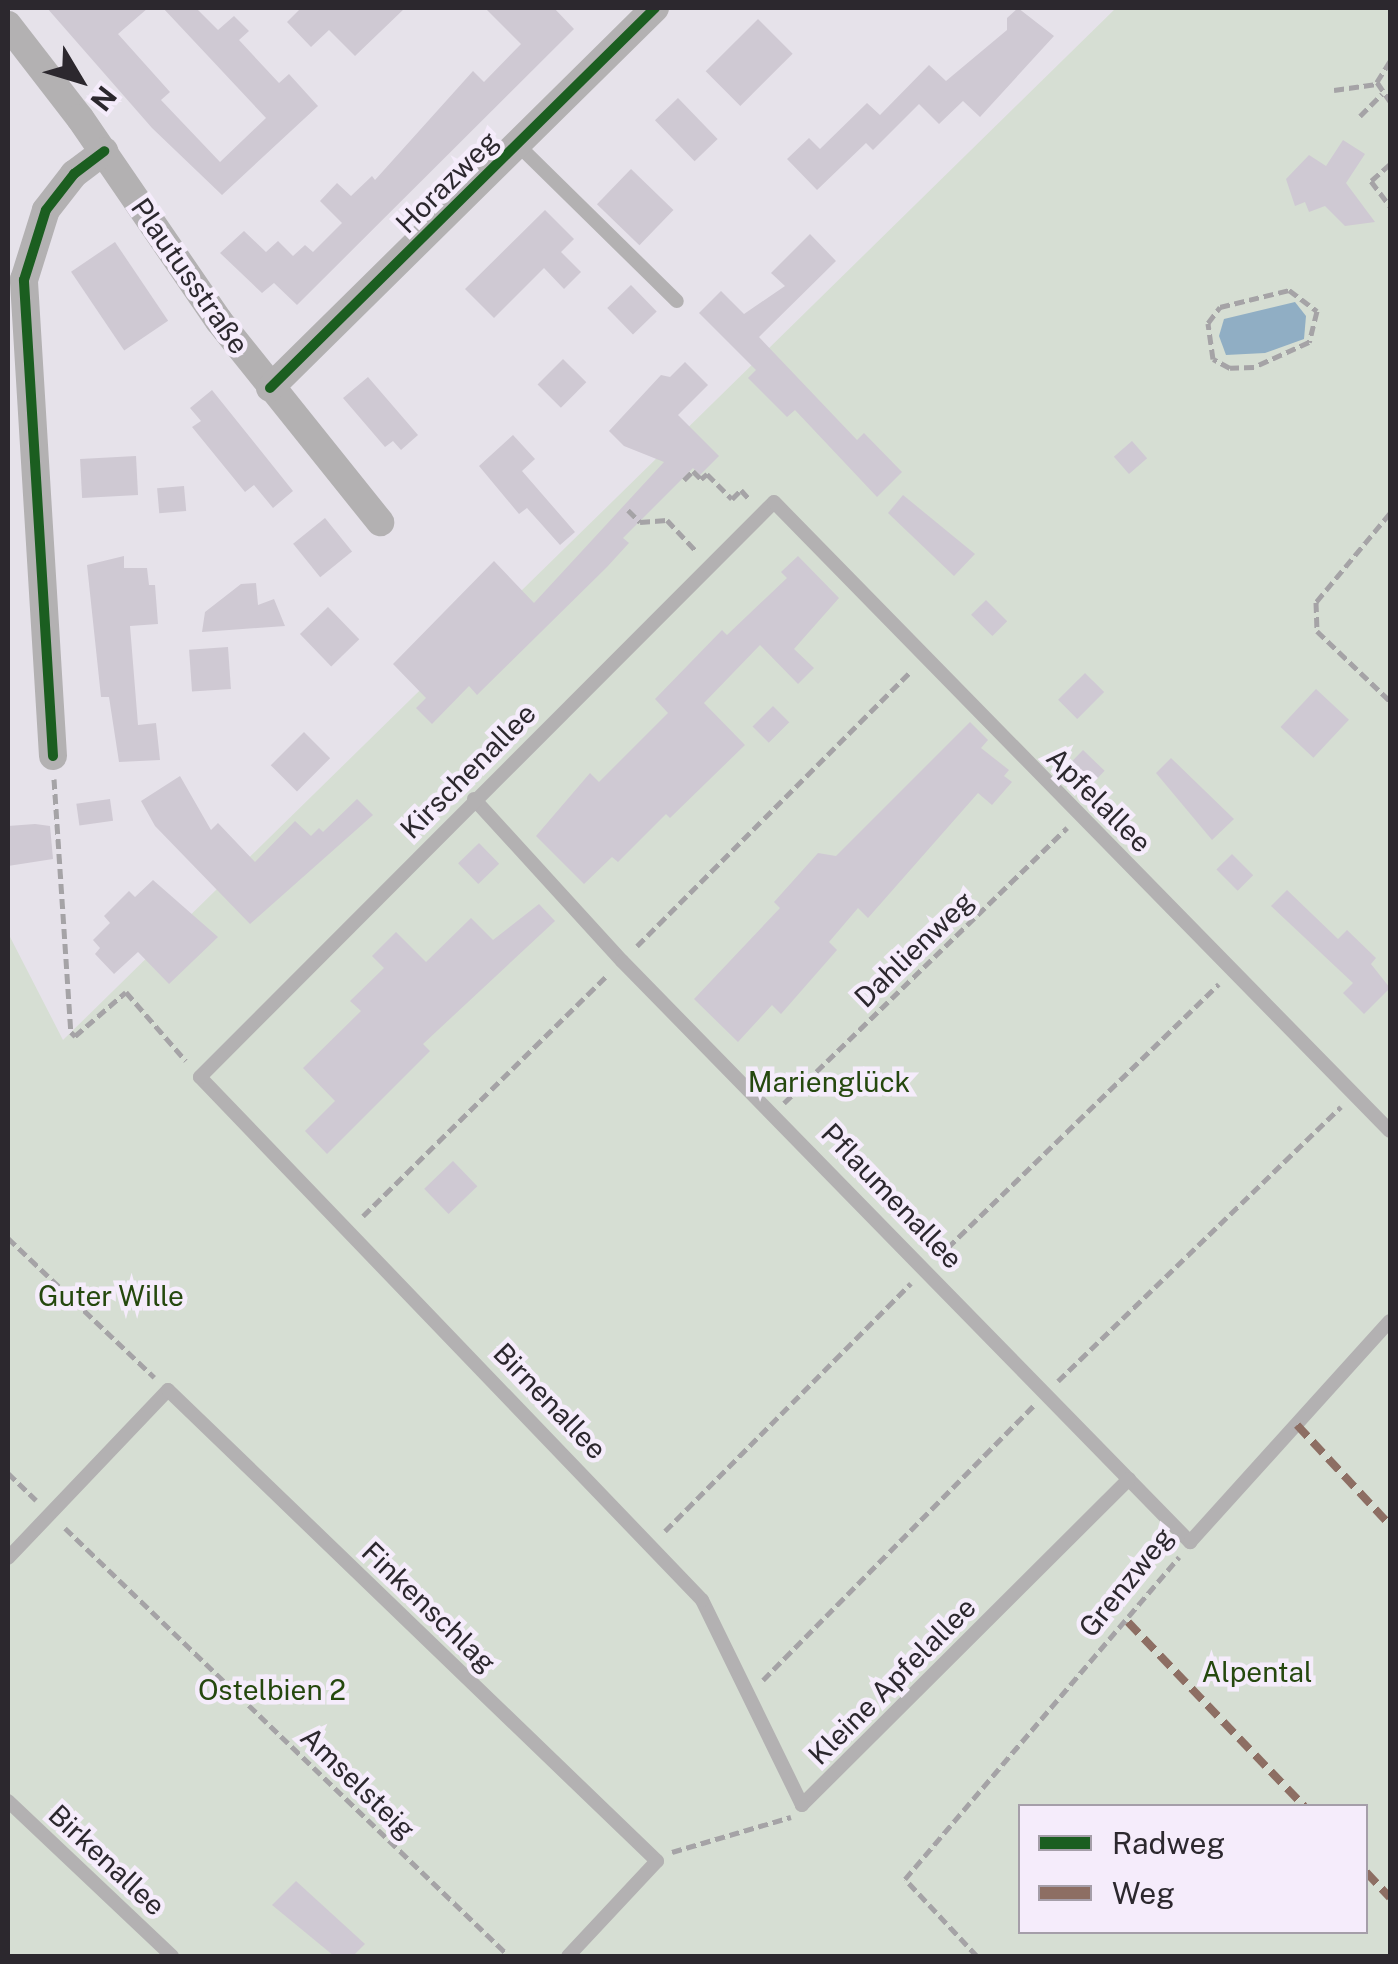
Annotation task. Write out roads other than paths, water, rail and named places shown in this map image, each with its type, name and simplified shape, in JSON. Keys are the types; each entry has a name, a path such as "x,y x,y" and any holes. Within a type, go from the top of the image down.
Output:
{"street":[{"name":"Horazweg","path":"270,388 655,8"},
{"name":"Plautusstraße","path":"8,25 104,151 270,388 380,522"},
{"path":"52,756 24,280 46,210 74,174 104,151"}],"lane":[{"path":"517,144 677,301"},
{"name":"Kirschenallee","path":"200,1077 769,507"},
{"name":"Apfelallee","path":"769,507 1390,1131"},
{"name":"Pflaumenallee","path":"474,799 622,961 775,1112 1190,1542"},
{"name":"Birnenallee","path":"200,1077 702,1600 802,1805"},
{"name":"Grenzweg","path":"1190,1542 1390,1321"},
{"name":"Finkenschlag","path":"8,1558 168,1390 657,1861 572,1955"},
{"name":"Kleine Apfelallee","path":"802,1805 1129,1479"},
{"name":"Birkenallee","path":"8,1800 172,1956"}],"water":[{"path":"1295,302 1306,316 1304,339 1265,353 1226,355 1219,336 1224,319"}],"park label":[{"name":"Marienglück","path":"829,1082"},
{"name":"Guter Wille","path":"111,1296"},
{"name":"Alpental","path":"1257,1672"},
{"name":"Ostelbien 2","path":"272,1690"}]}
